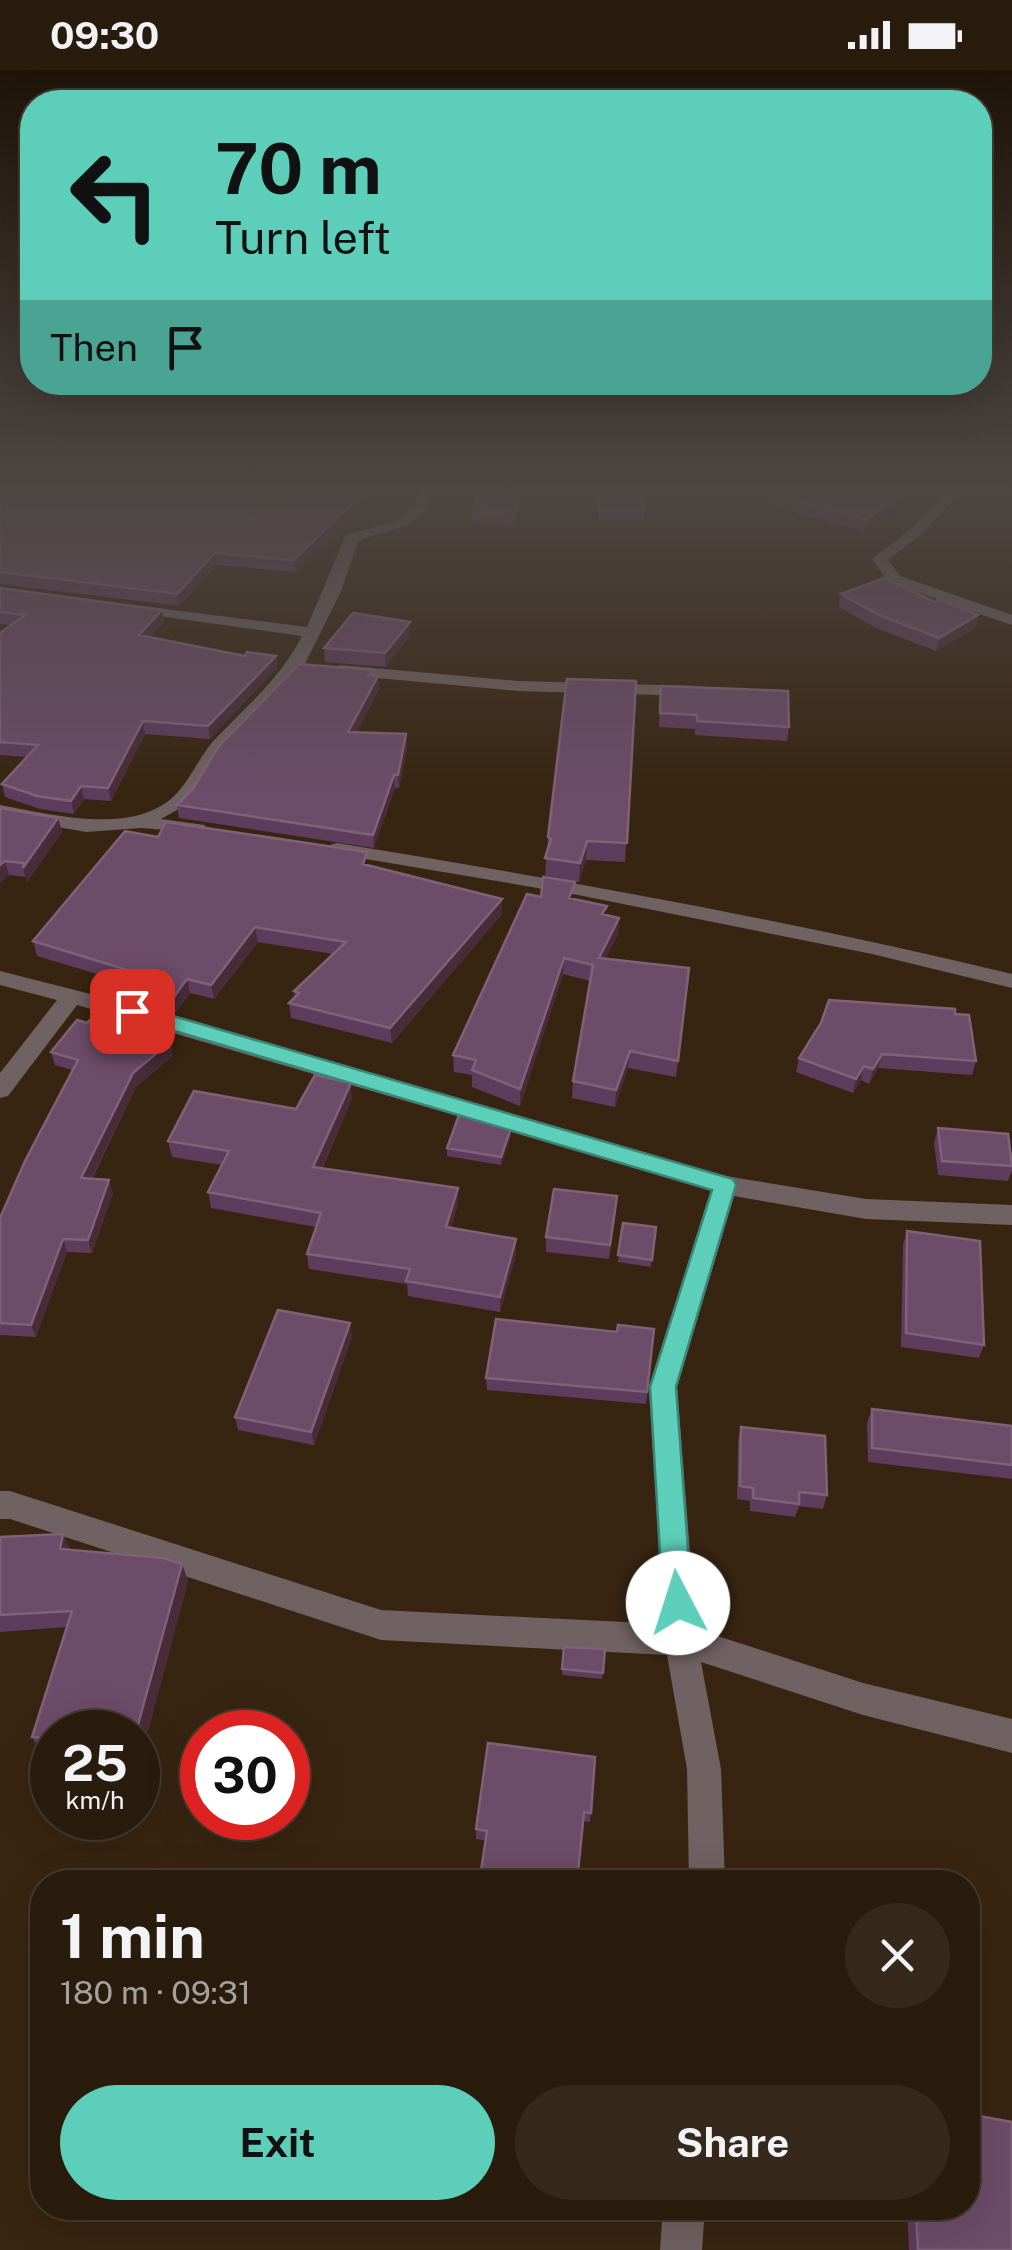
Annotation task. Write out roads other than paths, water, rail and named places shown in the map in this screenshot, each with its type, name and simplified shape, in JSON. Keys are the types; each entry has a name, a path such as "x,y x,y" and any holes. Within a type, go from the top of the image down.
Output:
{"street":[{"path":"141,822 184,798 210,754 295,668 331,593"},
{"path":"934,593 1012,620"},
{"path":"116,606 313,634"},
{"path":"295,668 518,686 718,692"},
{"path":"0,812 86,826 141,822 225,833"},
{"path":"318,847 592,892 872,947 1012,982"},
{"path":"0,978 74,995 725,1185 866,1209 1012,1215"},
{"path":"0,1090 74,995"},
{"path":"707,1870 704,1769 680,1640 663,1387 725,1185"},
{"path":"0,1505 10,1505 380,1625 680,1640 863,1700 1012,1736"},
{"path":"680,2250 683,2220"}]}
